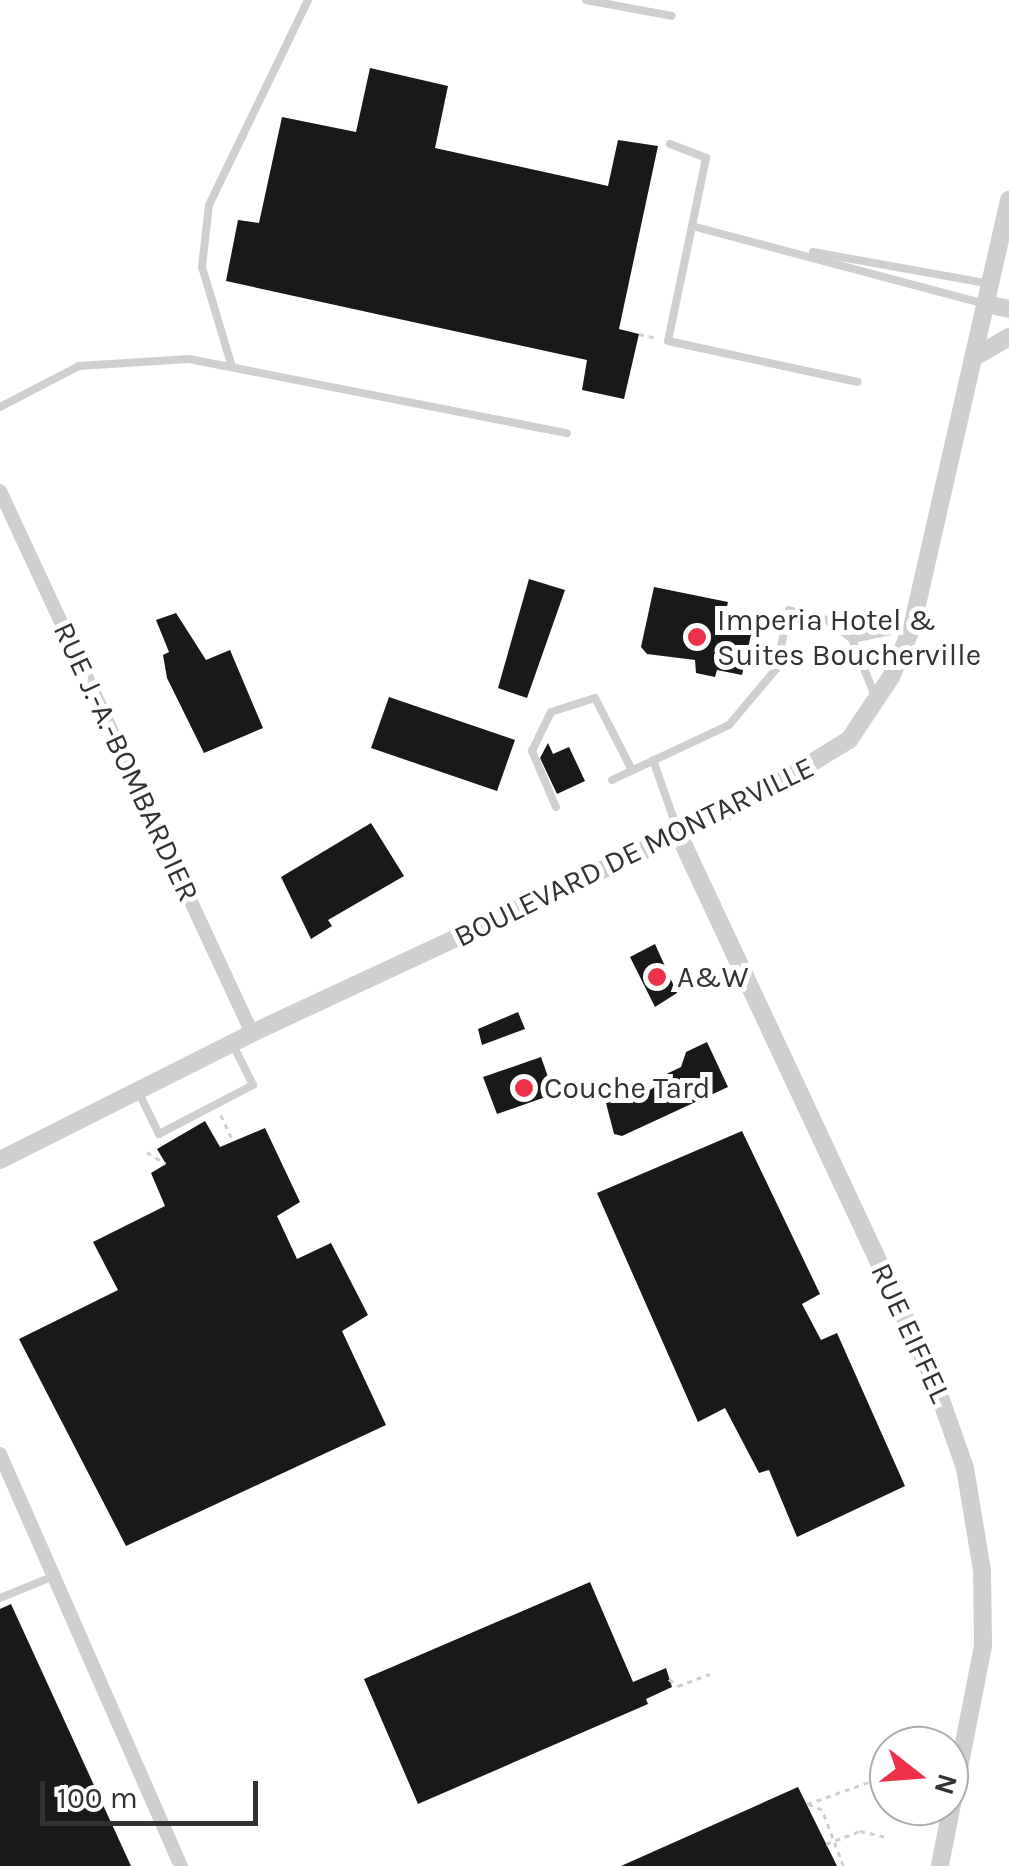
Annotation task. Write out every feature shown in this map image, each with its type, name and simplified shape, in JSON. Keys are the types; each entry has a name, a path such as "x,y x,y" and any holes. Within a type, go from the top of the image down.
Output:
{"street":[{"name":"BOULEVARD DE MONTARVILLE","path":"0,1160 252,1033 680,834 801,773 849,740 877,698 912,627 986,304 1000,286 1009,200"},
{"path":"986,304 1009,309"},
{"path":"974,358 1009,337"},
{"name":"RUE J.-A.-BOMBARDIER","path":"0,491 252,1033"},
{"name":"RUE EIFFEL","path":"680,834 934,1380 965,1468 982,1571 983,1646 940,1866"},
{"path":"0,1454 182,1866"}],"lane":[{"path":"232,367 202,268 209,205 308,0"},
{"path":"586,0 672,16"},
{"path":"670,144 704,153 668,341 858,382"},
{"path":"692,226 809,252 1000,286"},
{"path":"809,252 986,304"},
{"path":"0,406 78,366 189,358 567,433"},
{"path":"612,780 728,725 776,669 789,610 827,620 852,640 877,698"},
{"path":"852,640 912,627"},
{"path":"556,807 532,752 551,712 594,698 632,770"},
{"path":"653,760 680,834"},
{"path":"138,1090 159,1134 253,1085 232,1043"},
{"path":"0,1598 54,1576"}],"path":[{"path":"638,334 668,341"},
{"path":"216,1104 234,1141"},
{"path":"147,1152 166,1164"},
{"path":"669,1679 678,1686 710,1674"},
{"path":"844,1866 822,1810 806,1804 869,1782"},
{"path":"826,1844 860,1831 886,1838"}],"building":[{"path":"370,68 448,86 435,148 608,186 618,140 658,146 619,329 639,334 624,399 582,390 587,360 226,281 238,220 259,223 282,117 356,132"},
{"path":"529,579 565,590 527,698 498,688"},
{"name":"Imperia Hotel & Suites Boucherville","path":"654,587 728,602 724,620 753,626 742,675 717,670 715,677 696,673 695,660 647,654 641,647"},
{"path":"176,613 206,660 230,650 263,728 204,753 167,678 163,655 169,652 156,620"},
{"path":"389,697 515,740 497,791 371,748"},
{"path":"548,743 553,754 569,747 585,781 557,794 540,758"},
{"path":"371,823 404,876 328,920 332,926 311,939 281,877"},
{"path":"655,944 677,993 655,1007 630,957"},
{"path":"518,1012 525,1029 482,1045 478,1029"},
{"path":"707,1042 728,1087 622,1136 614,1134 606,1103 681,1067 686,1052"},
{"path":"541,1057 554,1094 497,1114 483,1077"},
{"path":"205,1121 220,1147 265,1128 300,1202 277,1216 297,1259 331,1243 368,1315 342,1331 386,1425 126,1546 19,1339 118,1290 93,1242 165,1206 151,1173 166,1164 157,1149"},
{"path":"742,1131 820,1294 802,1304 821,1340 837,1333 905,1486 797,1537 769,1470 759,1473 725,1408 698,1422 597,1193"},
{"path":"590,1582 633,1682 666,1668 672,1687 646,1699 648,1704 418,1804 364,1679"},
{"path":"11,1604 131,1866 0,1866 0,1609"},
{"path":"798,1787 837,1866 621,1866"}],"place":[{"name":"Imperia Hotel & Suites Boucherville","path":"697,637"},
{"name":"A&W","path":"657,977"},
{"name":"Couche Tard","path":"524,1088"}]}
